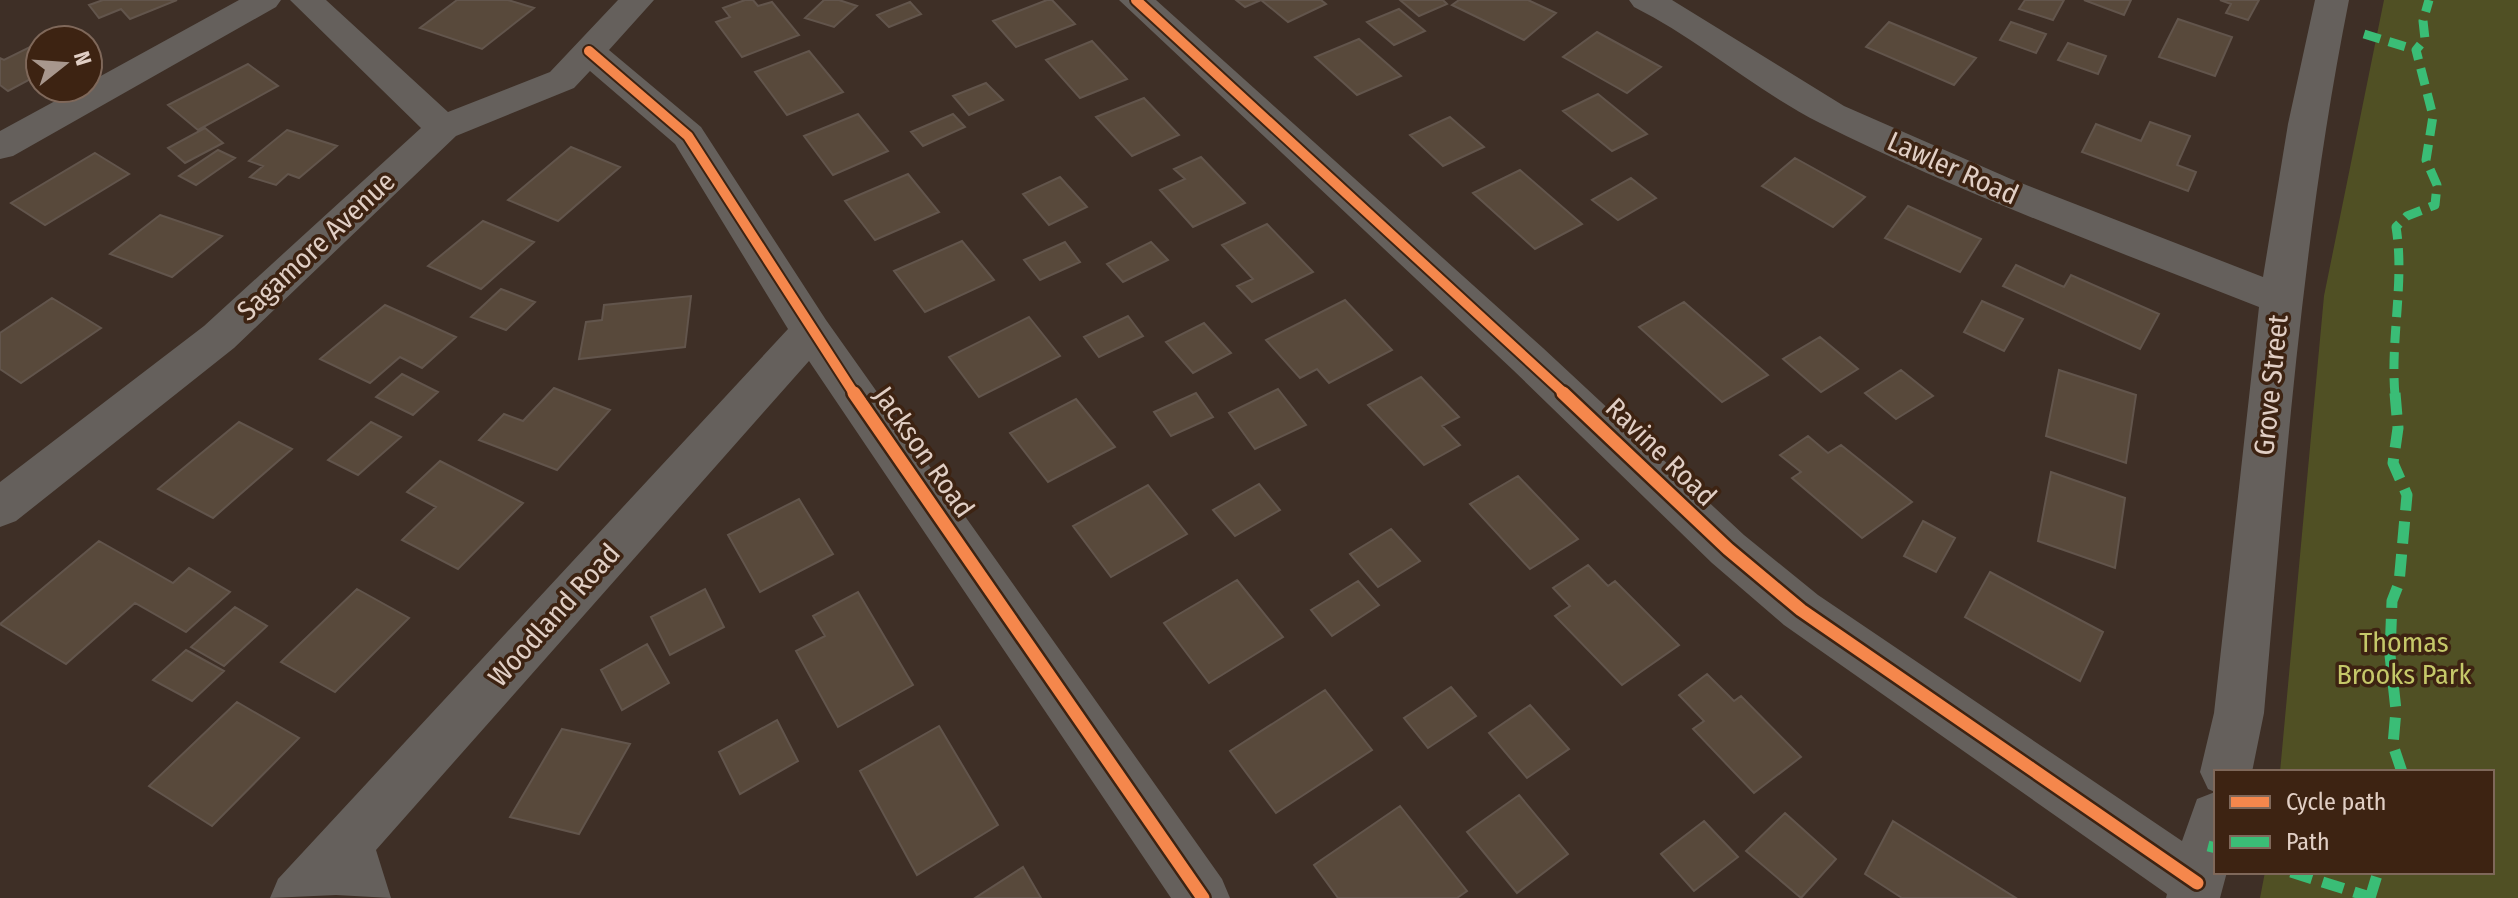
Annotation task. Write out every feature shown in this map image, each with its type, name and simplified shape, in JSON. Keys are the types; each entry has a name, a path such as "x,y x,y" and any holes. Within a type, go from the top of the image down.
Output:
{"street":[{"path":"0,147 264,0"},
{"path":"307,0 443,128"},
{"name":"Sagamore Avenue","path":"0,508 219,337 443,128 562,80 637,0"},
{"name":"Ravine Road","path":"1136,0 1368,211 1740,559 1801,610 2195,891"},
{"name":"Lawler Road","path":"1646,0 1681,16 1828,113 2002,190 2280,299"},
{"name":"Grove Street","path":"2226,770 2239,713 2280,299 2306,124 2332,0"},
{"name":"Jackson Road","path":"589,51 688,136 811,331 1203,898"},
{"name":"Woodland Road","path":"297,898 811,331"},
{"path":"2195,891 2214,824"},
{"path":"347,844 364,898"}],"green space":[{"name":"Thomas Brooks Park","path":"2384,0 2518,0 2518,898 2260,898 2265,874 2494,874 2494,770 2280,770 2324,296"}],"building":[{"path":"103,0 177,0 130,19 121,9 99,18 89,5"},
{"path":"457,0 508,0 534,8 482,49 420,28"},
{"path":"753,0 758,6 772,2 799,35 742,57 716,22 730,17 723,8"},
{"path":"824,0 839,0 857,6 834,27 805,18"},
{"path":"1052,0 1075,24 1016,47 993,21"},
{"path":"1236,0 1261,0 1245,7"},
{"path":"1261,0 1321,0 1326,4 1288,22"},
{"path":"1400,0 1443,0 1447,4 1419,16"},
{"path":"1459,0 1528,0 1556,13 1524,40 1452,5"},
{"path":"2025,0 2064,0 2053,20 2019,9"},
{"path":"2084,0 2131,0 2124,15"},
{"path":"2220,0 2259,0 2248,20 2226,13 2231,4"},
{"path":"910,2 921,14 889,27 877,15"},
{"path":"1399,9 1425,31 1394,45 1367,22"},
{"path":"2178,19 2232,37 2215,76 2159,57"},
{"path":"1889,22 1976,58 1954,85 1866,47"},
{"path":"2011,22 2046,34 2036,53 2000,40"},
{"path":"1597,32 1661,67 1627,93 1563,57"},
{"path":"1359,39 1401,76 1357,95 1315,57"},
{"path":"1092,41 1127,79 1080,98 1046,60"},
{"path":"2068,43 2106,56 2098,74 2058,60"},
{"path":"24,50 24,82 8,91 0,85 0,58 4,60"},
{"path":"809,51 843,92 787,115 755,72"},
{"path":"248,64 278,86 198,130 168,105"},
{"path":"986,83 1003,100 969,115 953,96"},
{"path":"1598,94 1647,134 1612,151 1563,111"},
{"path":"1144,98 1179,135 1132,156 1096,117"},
{"path":"858,114 888,151 833,175 804,136"},
{"path":"953,114 965,127 923,146 911,132"},
{"path":"1450,117 1484,147 1443,166 1410,135"},
{"path":"2150,122 2190,136 2177,165 2196,172 2188,191 2082,152 2096,124 2141,141"},
{"path":"205,128 223,143 185,163 168,148"},
{"path":"287,130 337,146 299,178 288,174 276,185 250,177 263,166 249,161"},
{"path":"571,147 620,167 558,221 508,200"},
{"path":"218,150 235,158 196,185 179,176"},
{"path":"95,153 129,174 45,225 11,203"},
{"path":"1201,157 1245,203 1193,227 1160,190 1185,179 1174,169"},
{"path":"1795,158 1865,197 1833,227 1762,186"},
{"path":"1520,170 1582,224 1535,249 1473,193"},
{"path":"908,174 939,212 875,240 845,201"},
{"path":"1060,177 1087,207 1049,225 1023,194"},
{"path":"1631,178 1656,198 1618,220 1592,200"},
{"path":"1908,206 1981,239 1960,272 1885,238"},
{"path":"160,215 222,236 172,277 110,254"},
{"path":"483,221 534,242 481,289 428,266"},
{"path":"1267,224 1313,272 1252,302 1237,286 1253,279 1222,245"},
{"path":"962,241 994,280 925,312 894,271"},
{"path":"1065,242 1080,262 1040,280 1024,260"},
{"path":"1151,242 1168,260 1123,282 1107,264"},
{"path":"2016,265 2064,287 2071,275 2159,314 2140,349 2003,286"},
{"path":"501,289 535,302 506,330 471,317"},
{"path":"691,296 685,347 579,359 586,322 602,320 604,305"},
{"path":"52,298 101,328 21,383 0,369 0,333"},
{"path":"1345,300 1392,350 1329,383 1317,369 1300,378 1266,340"},
{"path":"1982,301 2023,319 2004,351 1964,332"},
{"path":"1684,302 1768,375 1722,402 1639,327"},
{"path":"385,305 456,337 422,368 400,357 370,383 320,359"},
{"path":"1128,316 1143,336 1099,357 1084,337"},
{"path":"1029,317 1060,356 979,397 949,357"},
{"path":"1204,323 1231,353 1193,373 1166,342"},
{"path":"1820,337 1858,369 1821,392 1783,359"},
{"path":"1901,370 1933,396 1896,419 1865,393"},
{"path":"2059,370 2136,395 2126,463 2046,436"},
{"path":"402,374 438,392 413,415 376,397"},
{"path":"1421,377 1459,417 1442,426 1460,445 1424,465 1368,405"},
{"path":"554,388 610,410 557,470 479,440 504,414 523,421"},
{"path":"1278,389 1306,425 1255,449 1229,413"},
{"path":"1196,393 1213,417 1171,436 1154,412"},
{"path":"1076,399 1115,447 1048,482 1010,433"},
{"path":"239,422 292,449 213,518 158,489"},
{"path":"371,422 401,437 358,475 328,460"},
{"path":"1808,436 1828,453 1841,445 1912,502 1862,538 1792,478 1801,472 1780,455"},
{"path":"440,461 523,503 458,569 402,540 436,507 407,492"},
{"path":"2051,472 2125,498 2115,568 2038,541"},
{"path":"1518,476 1578,539 1530,569 1470,504"},
{"path":"1259,484 1280,510 1235,536 1213,510"},
{"path":"1148,485 1187,534 1111,577 1073,526"},
{"path":"799,499 833,554 760,592 728,535"},
{"path":"1923,521 1955,538 1936,572 1904,556"},
{"path":"1391,529 1420,561 1378,587 1350,554"},
{"path":"99,541 173,583 189,568 230,592 186,632 135,603 66,664 0,624"},
{"path":"1588,565 1608,586 1615,581 1679,645 1622,685 1555,616 1570,606 1553,588"},
{"path":"1990,572 2103,632 2080,681 1965,617"},
{"path":"1237,580 1283,637 1209,683 1164,623"},
{"path":"1358,581 1379,605 1332,636 1311,610"},
{"path":"357,589 409,618 335,692 281,662"},
{"path":"705,589 724,627 670,655 651,617"},
{"path":"858,592 913,685 838,727 796,651 825,636 813,616"},
{"path":"235,607 267,626 224,666 191,647"},
{"path":"647,644 669,683 622,710 601,670"},
{"path":"186,650 224,671 192,701 153,680"},
{"path":"1707,674 1734,701 1741,696 1801,757 1754,793 1693,729 1704,721 1679,695"},
{"path":"1451,687 1476,716 1428,748 1404,718"},
{"path":"1325,690 1372,750 1276,813 1230,751"},
{"path":"237,702 299,738 212,826 149,786"},
{"path":"1530,705 1569,749 1527,778 1489,733"},
{"path":"777,720 798,761 740,794 719,752"},
{"path":"939,726 998,825 917,875 860,771"},
{"path":"562,729 630,744 579,834 510,817"},
{"path":"1519,795 1568,854 1517,893 1467,832"},
{"path":"1400,806 1467,891 1457,898 1338,898 1314,865"},
{"path":"1785,813 1836,859 1801,898 1746,851"},
{"path":"1704,821 1738,857 1694,891 1661,854"},
{"path":"1893,821 2016,898 1902,898 1865,874"},
{"path":"1023,867 1041,898 975,898"}],"marked path":[{"path":"2401,770 2393,745 2396,710 2390,655 2392,601 2399,583 2407,495 2393,463 2398,428 2392,357 2400,253 2396,227 2407,216 2435,205 2437,185 2426,160 2433,116 2416,50 2425,39 2423,21 2429,0"},
{"path":"2364,34 2416,50"},
{"path":"2208,846 2214,848"},
{"path":"2297,874 2370,897"},
{"path":"2370,898 2377,874"}],"cycle path":[{"path":"1136,0 1528,359 1728,549 1801,610 2197,883"},
{"path":"589,51 688,136 811,331 1203,898"}]}
